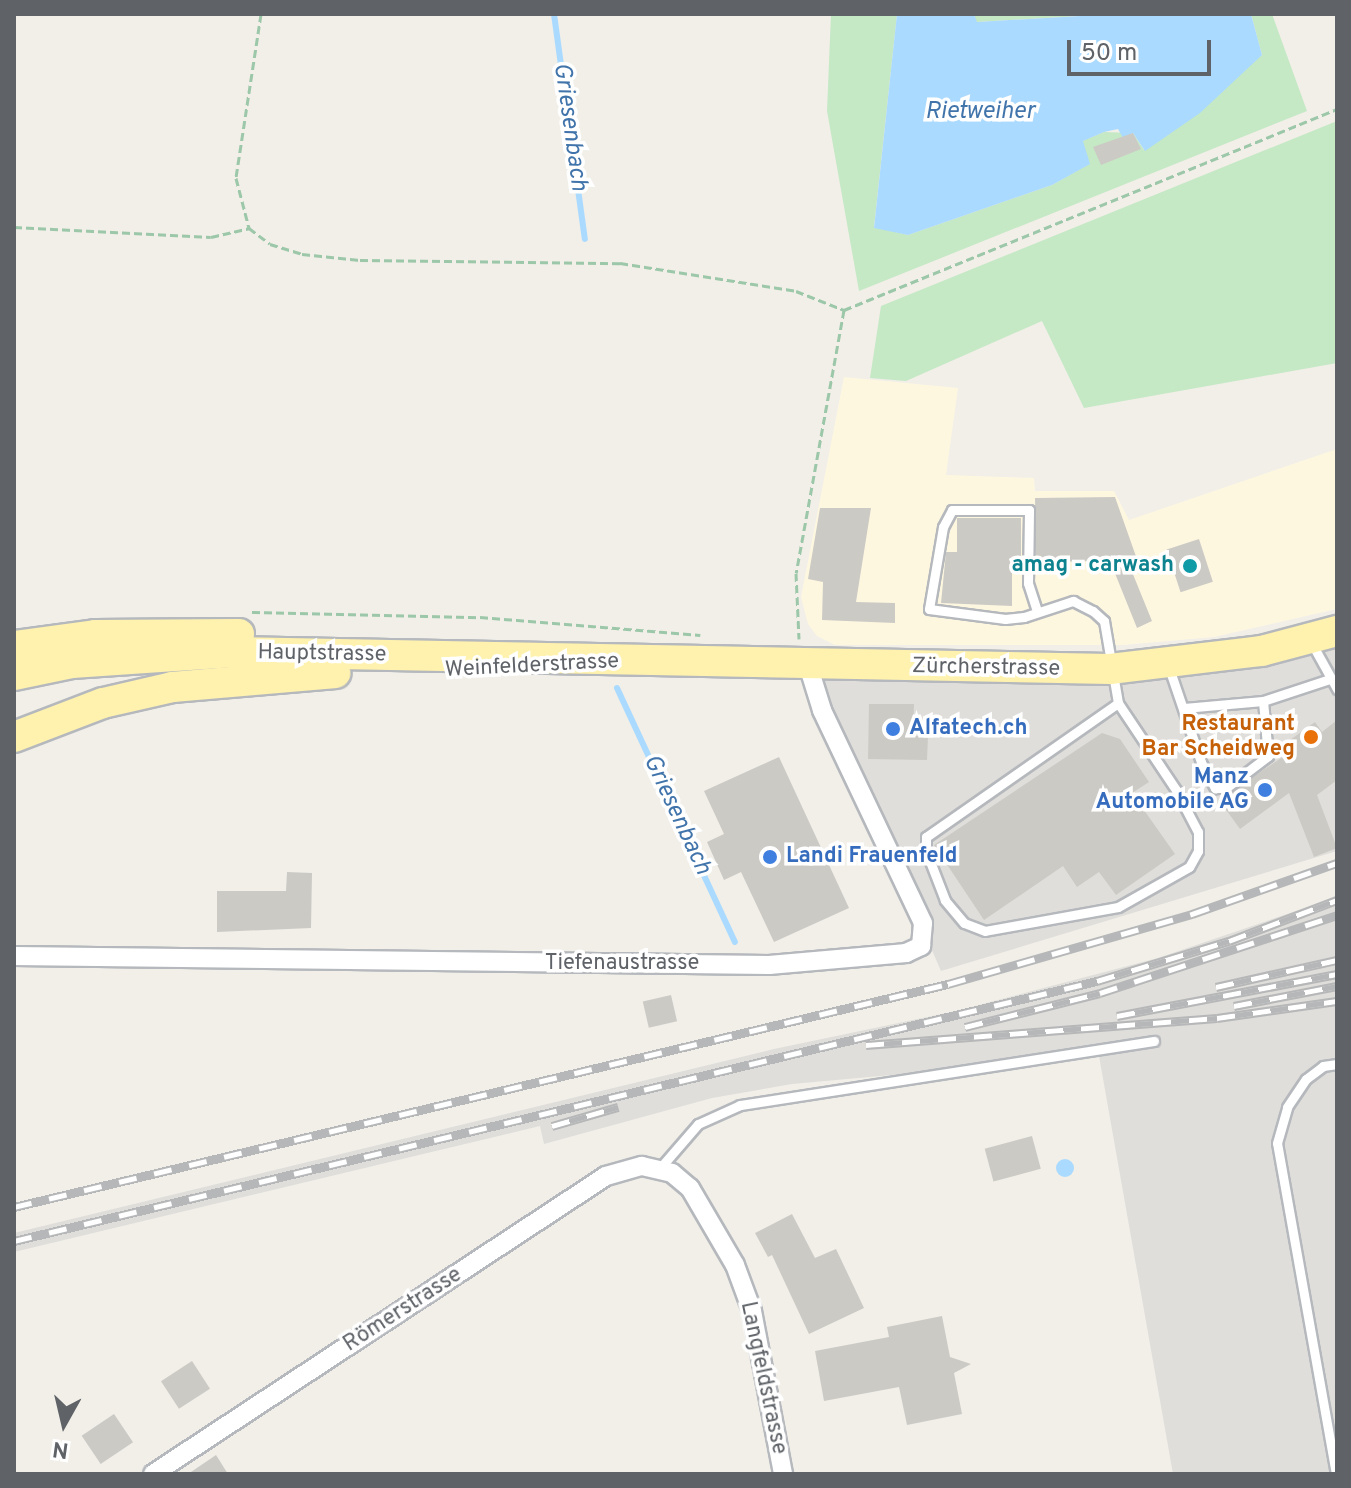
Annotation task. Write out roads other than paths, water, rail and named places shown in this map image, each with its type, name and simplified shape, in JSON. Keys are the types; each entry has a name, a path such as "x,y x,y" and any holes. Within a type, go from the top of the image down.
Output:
{"main road":[{"name":"Weinfelderstrasse","path":"14,646 95,635 193,632 448,637 550,645 631,660"},
{"name":"Zürcherstrasse","path":"631,660 1110,669 1168,665 1323,635"},
{"name":"Hauptstrasse","path":"14,675 72,663 234,652 631,660"},
{"name":"Weinfelderstrasse","path":"14,737 103,703 242,677 501,672 631,660"}],"street":[{"name":"Tiefenaustrasse","path":"14,956 769,965 906,953 921,946 923,923 822,710 808,665"},
{"name":"Römerstrasse","path":"153,1474 606,1176 642,1166 660,1168"},
{"name":"Langfeldstrasse","path":"660,1168 681,1179 699,1199 735,1265 752,1311 783,1474"}],"lane":[{"path":"1037,611 1028,583 1029,510 952,510 943,527 929,609 1005,619 1037,611 1073,601 1093,611 1104,621 1118,703 1198,832 1198,851 1189,867 1118,907 985,931 964,923 945,900 926,837 1118,703"},
{"path":"1323,635 1330,679 1337,689"},
{"path":"1168,665 1201,762 1215,788 1226,788 1268,756 1263,701"},
{"path":"1184,708 1263,701 1330,679"},
{"path":"660,1168 698,1124 740,1105 1154,1041"},
{"path":"1336,1474 1277,1143 1287,1107 1306,1079 1323,1066 1337,1064"}],"water":[{"name":"Rietweiher","path":"897,14 974,14 977,22 1114,14 1251,14 1262,55 1200,113 1145,151 1133,133 1123,138 1118,129 1104,132 1083,141 1090,164 1052,185 908,235 874,228"},
{"path":"1061,1159 1069,1159 1074,1168 1072,1175 1061,1177 1056,1172 1056,1164"}],"waterway":[{"name":"Griesenbach","path":"554,14 585,239"},
{"name":"Griesenbach","path":"617,688 735,942"}],"railway":[{"path":"14,1207 948,984 1192,914 1337,863"},
{"path":"14,1241 1097,981 1229,941 1337,900"},
{"path":"965,1027 1100,993 1337,915"},
{"path":"1216,987 1337,960"},
{"path":"1117,1016 1337,974"},
{"path":"1234,1006 1337,986"},
{"path":"866,1045 1217,1018 1337,1001"},
{"path":"552,1126 618,1107"}],"place":[{"name":"amag - carwash","path":"1190,566"},
{"name":"Alfatech.ch","path":"893,729"},
{"name":"Restaurant Bar Scheidweg","path":"1311,737"},
{"name":"Manz Automobile AG","path":"1265,790"},
{"name":"Landi Frauenfeld","path":"770,857"}]}
